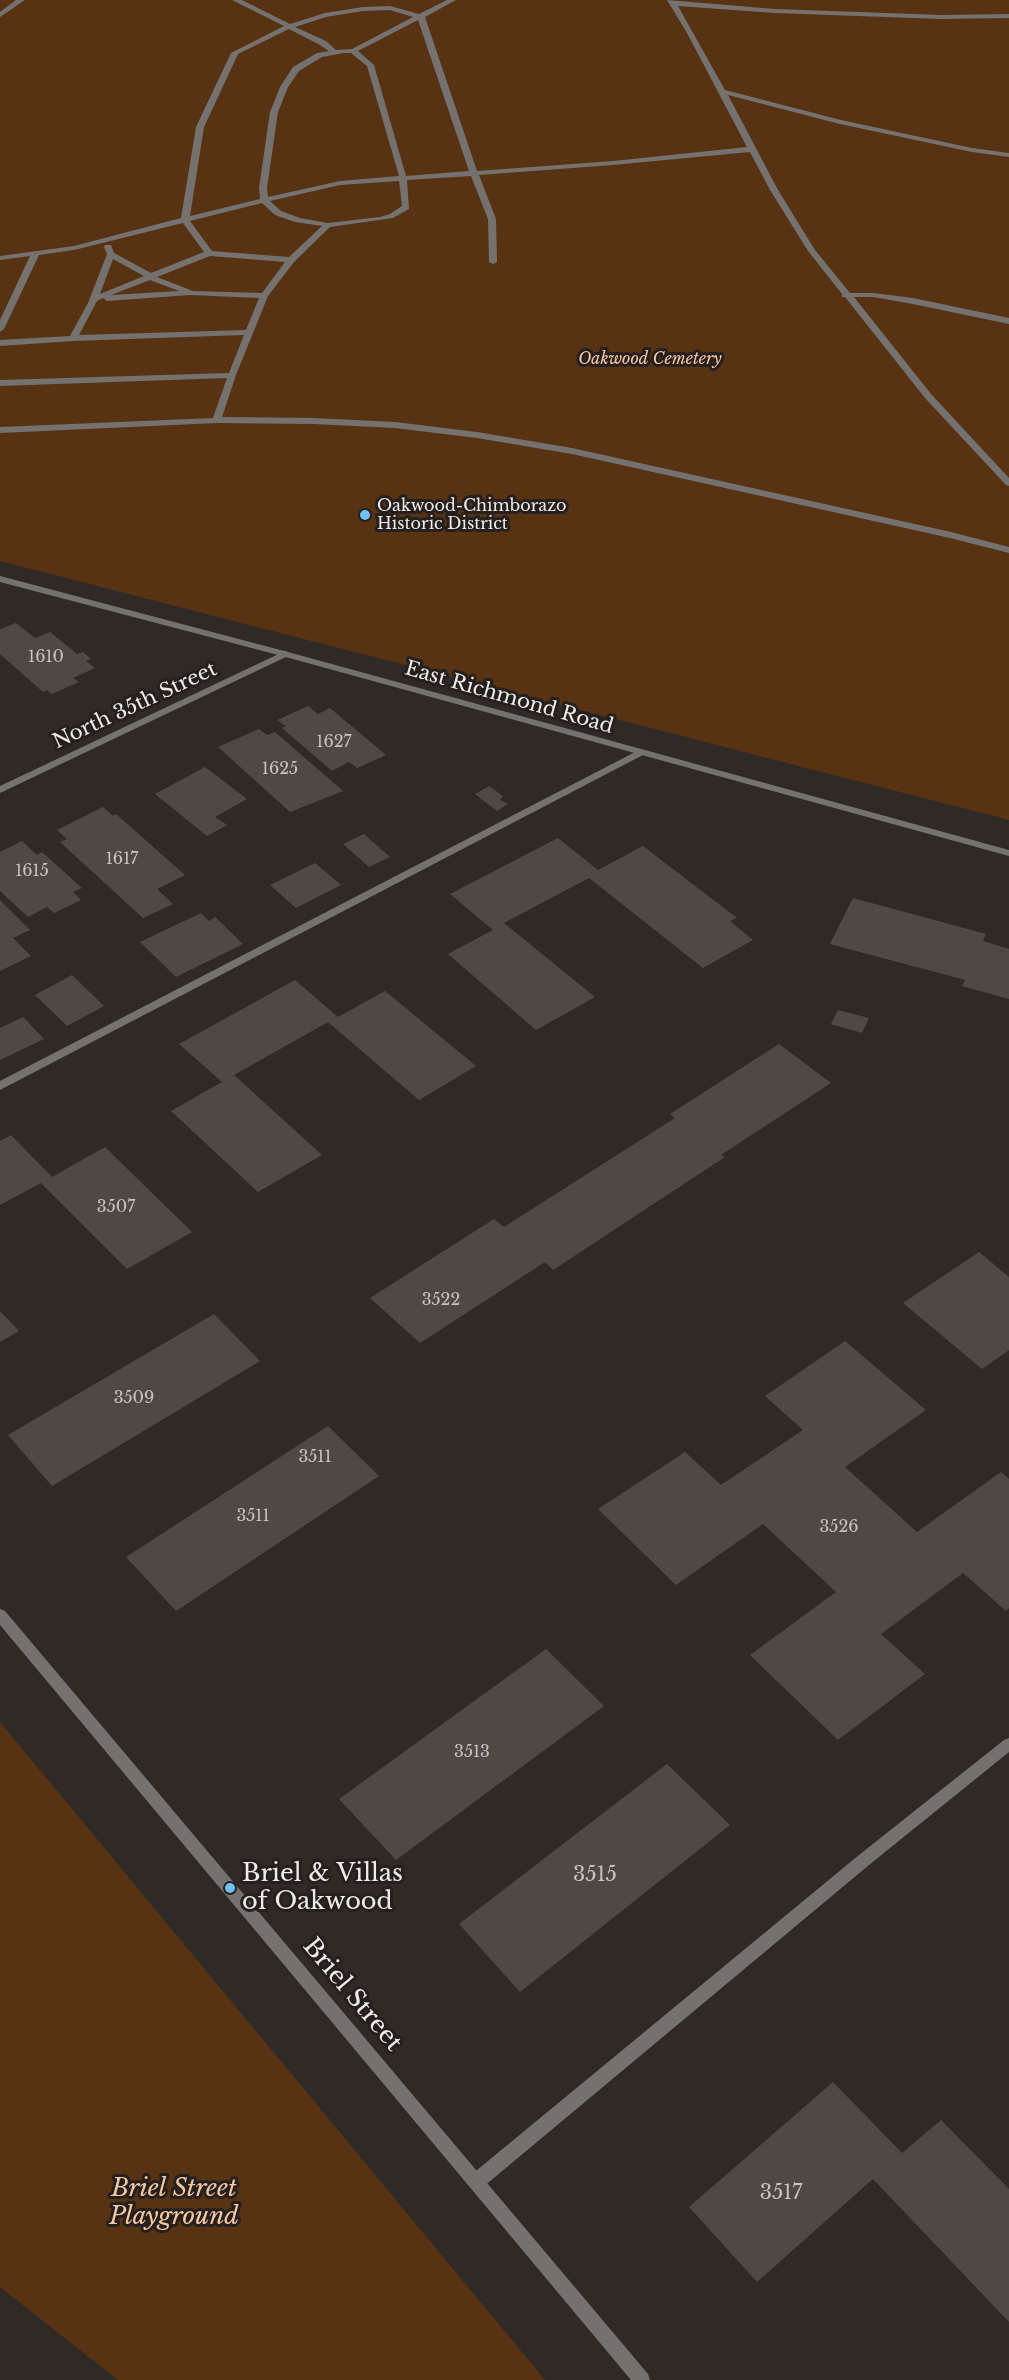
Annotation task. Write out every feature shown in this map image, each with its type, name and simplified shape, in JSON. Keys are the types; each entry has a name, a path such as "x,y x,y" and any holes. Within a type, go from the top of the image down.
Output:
{"street":[{"path":"0,15 21,0"},
{"path":"236,0 323,43 334,52"},
{"path":"353,51 370,65 403,178 406,207 400,212 380,219 328,225 298,220 278,213 264,200 263,188 274,112 284,87 296,69 320,55 353,51 452,0"},
{"path":"672,2 775,11 934,17 1009,16"},
{"path":"672,2 752,149 812,251 928,396 1009,483"},
{"path":"209,253 185,220 200,126 235,53 290,26 325,15 363,9 390,9 421,17"},
{"path":"421,17 492,219 493,262"},
{"path":"721,91 840,123 972,150 1009,155"},
{"path":"0,258 35,255 104,241 340,183 752,149"},
{"path":"217,420 232,375 264,296 291,260 328,225"},
{"path":"104,241 111,254 151,277 192,293"},
{"path":"94,299 209,253 291,260"},
{"path":"73,338 94,299 111,254"},
{"path":"0,329 35,255"},
{"path":"94,299 192,293 264,296"},
{"path":"845,295 873,295 914,301 1009,321"},
{"path":"0,343 249,332"},
{"path":"0,383 232,375"},
{"path":"0,430 217,420 395,425 477,435 572,451 951,535 1009,550"},
{"name":"East Richmond Road","path":"0,579 285,654 1009,853"},
{"name":"North 35th Street","path":"0,790 285,654"},
{"path":"0,1086 639,753"},
{"name":"Briel Street","path":"0,1615 642,2380"},
{"path":"477,2181 864,1860 1009,1744"}],"green space":[{"name":"Oakwood Cemetery","path":"0,0 1009,0 1009,820 0,561"},
{"name":"Briel Street Playground","path":"0,1722 545,2380 118,2380 0,2287"}],"building":[{"path":"16,623 35,638 50,632 77,654 83,652 91,659 86,661 95,668 73,678 79,682 52,694 47,690 43,692 0,654 0,629"},
{"path":"308,706 318,714 330,708 386,755 357,768 349,762 332,771 282,728 286,726 277,720"},
{"path":"259,729 267,735 275,732 343,791 290,812 218,747"},
{"path":"205,767 247,799 215,817 227,825 207,836 155,794"},
{"path":"489,786 503,796 500,800 508,804 497,811 475,794"},
{"path":"103,807 113,816 116,814 185,875 157,889 173,904 143,918 60,842 67,839 57,830"},
{"path":"364,834 390,857 369,867 343,844"},
{"path":"558,838 598,870 643,846 737,918 730,921 753,940 703,968 589,878 504,923 595,997 536,1030 448,954 493,930 450,894"},
{"path":"22,841 37,855 42,852 82,888 73,892 81,900 54,913 47,907 28,917 0,891 0,852"},
{"path":"315,863 341,885 296,908 270,885"},
{"path":"853,898 986,934 983,941 1009,949 1009,999 962,986 965,980 830,944"},
{"path":"0,900 30,930 13,938 31,956 0,971"},
{"path":"201,913 209,921 215,917 243,944 176,977 140,942"},
{"path":"72,975 104,1006 67,1026 35,995"},
{"path":"295,980 338,1017 385,991 476,1066 419,1100 328,1022 234,1075 322,1155 258,1192 171,1111 222,1082 179,1044"},
{"path":"838,1010 869,1018 862,1033 831,1024"},
{"path":"23,1017 44,1039 0,1060 0,1028"},
{"path":"779,1044 831,1083 721,1155 725,1157 553,1270 545,1262 420,1343 370,1298 494,1219 504,1227 675,1118 670,1114"},
{"path":"11,1135 52,1177 105,1147 192,1232 127,1269 41,1183 0,1205 0,1141"},
{"path":"979,1252 1009,1277 1009,1350 982,1369 903,1303"},
{"path":"0,1311 19,1331 0,1342"},
{"path":"214,1314 260,1361 52,1486 8,1435"},
{"path":"845,1341 926,1410 845,1467 917,1532 1001,1472 1009,1479 1009,1608 1006,1611 963,1573 881,1634 925,1674 838,1740 750,1655 836,1592 763,1524 676,1585 598,1509 685,1452 721,1485 803,1430 765,1396"},
{"path":"328,1426 379,1476 176,1611 126,1557"},
{"path":"546,1649 604,1706 396,1860 339,1799"},
{"path":"667,1764 730,1825 520,1992 459,1924"},
{"path":"833,2082 902,2153 941,2120 1009,2189 1009,2322 873,2179 757,2282 689,2207"}],"place":[{"name":"Oakwood-Chimborazo Historic District","path":"365,515"},
{"name":"Briel & Villas of Oakwood","path":"230,1888"}]}
